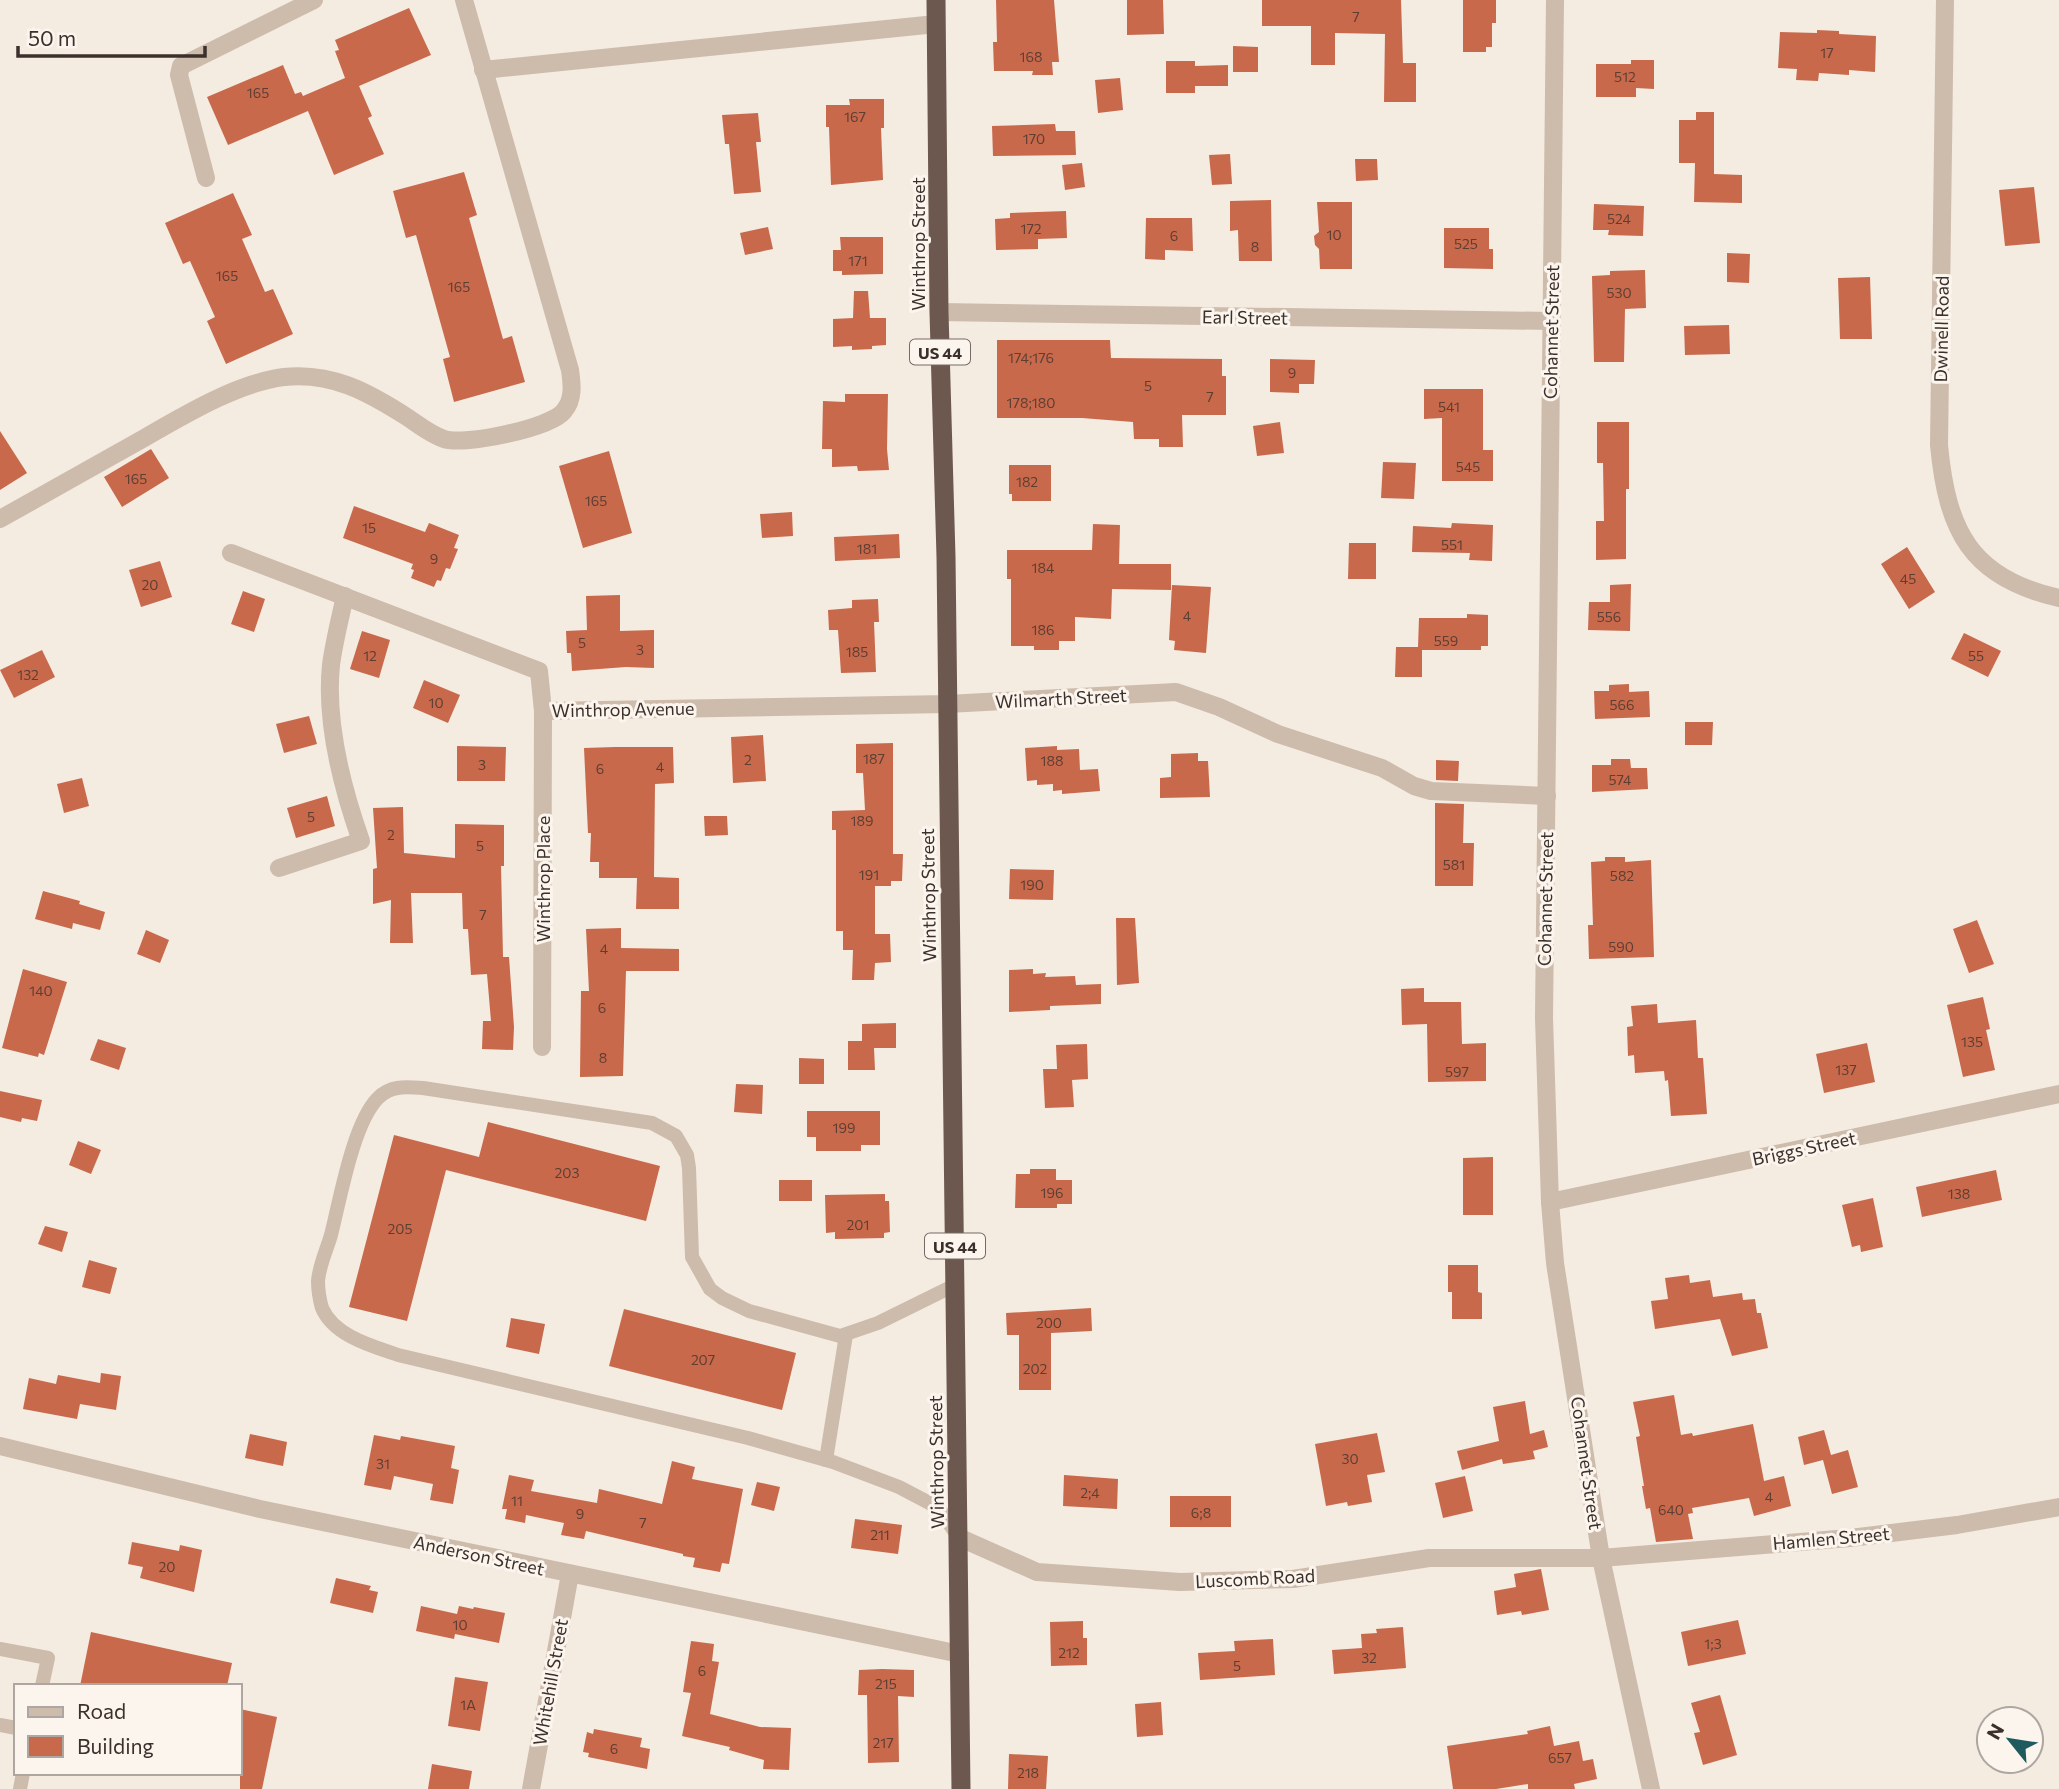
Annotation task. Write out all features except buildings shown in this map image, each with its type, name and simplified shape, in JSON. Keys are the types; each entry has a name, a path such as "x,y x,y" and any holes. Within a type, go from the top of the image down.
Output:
{"highway":[{"name":"Winthrop Street","path":"936,0 961,1789"}],"street":[{"path":"206,178 178,75 181,66 314,0"},
{"path":"0,519 181,417 257,383 282,377 338,380 360,389 445,439 467,442 541,425 558,418 569,403 572,393 570,370 464,0"},
{"name":"Cohannet Street","path":"1555,0 1544,1055 1550,1202 1555,1263 1601,1558 1651,1789"},
{"name":"Dwinell Road","path":"1945,0 1939,445 1947,501 1957,528 1971,551 1992,570 2017,584 2059,598"},
{"path":"483,70 936,24"},
{"name":"Earl Street","path":"939,312 1551,321"},
{"name":"Winthrop Avenue","path":"232,552 539,671 543,711 947,704"},
{"path":"279,868 361,841 344,794 330,692 334,644 345,596"},
{"name":"Wilmarth Street","path":"947,704 1175,692 1219,706 1278,734 1382,768 1414,786 1431,791 1547,796"},
{"name":"Winthrop Place","path":"542,1047 543,711"},
{"name":"Briggs Street","path":"1550,1202 2059,1094"},
{"name":"Anderson Street","path":"0,1446 260,1509 960,1654"},
{"name":"Hamlen Street","path":"1601,1558 1850,1538 1956,1525 2059,1507"},
{"name":"Luscomb Road","path":"958,1537 1037,1572 1180,1582 1293,1579 1429,1558 1601,1558"},
{"name":"Whitehill Street","path":"531,1789 570,1574"}],"lane":[{"path":"955,1285 878,1323 846,1335 833,1336 749,1311 710,1289 692,1257 687,1155 681,1142 669,1130 652,1123 423,1088 393,1088 381,1095 369,1109 359,1131 318,1281 323,1309 330,1319 363,1343 398,1355 748,1438 826,1460 888,1482 939,1508 958,1537"},
{"path":"826,1460 846,1335"},
{"path":"0,1649 48,1658 42,1684"}]}
